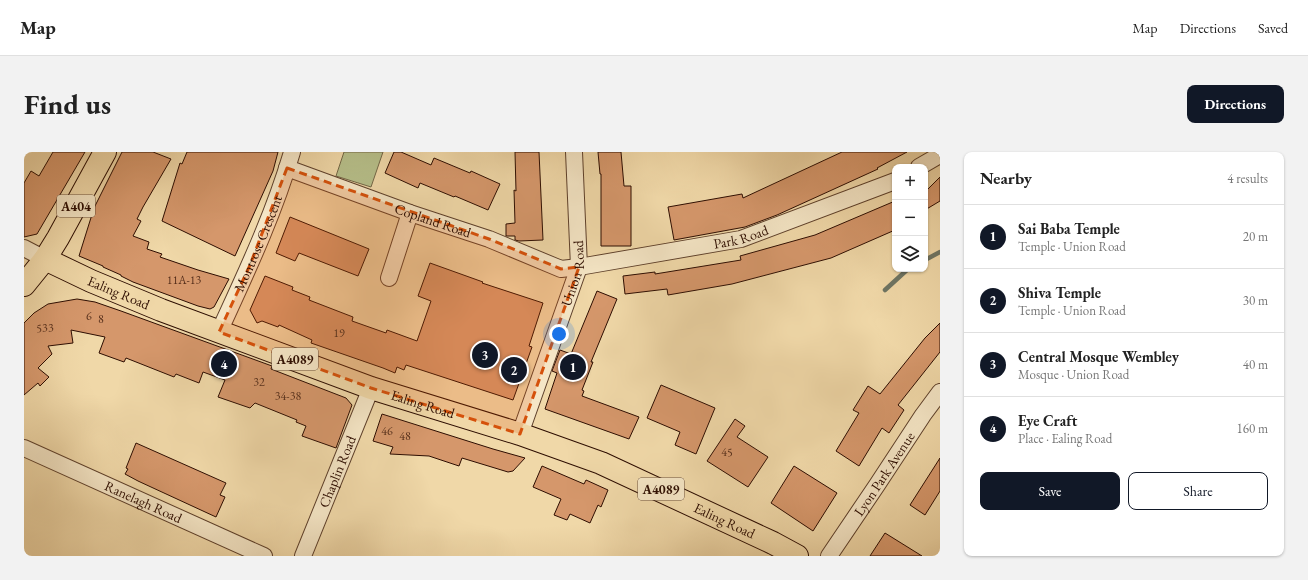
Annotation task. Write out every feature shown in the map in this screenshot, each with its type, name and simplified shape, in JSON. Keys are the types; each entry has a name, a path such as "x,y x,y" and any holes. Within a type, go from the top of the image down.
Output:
{"main road":[{"name":"A404","path":"24,285 45,259 93,176 105,152"},
{"name":"Ealing Road","path":"45,259 91,281 219,332 371,388 520,434 606,465 773,543 796,556"}],"street":[{"name":"Montrose Crescent","path":"219,332 250,265 292,152"},
{"name":"Union Road","path":"520,434 579,267 574,152"},
{"path":"924,164 938,156 939,152"},
{"name":"Copland Road","path":"287,168 410,214 490,240 561,268 579,267"},
{"name":"Park Road","path":"579,267 741,239 892,181"},
{"path":"389,278 410,214"},
{"path":"24,248 45,259"},
{"name":"Chaplin Road","path":"304,556 371,388"},
{"name":"Lyon Park Avenue","path":"829,556 923,414 940,392"},
{"name":"Ranelagh Road","path":"24,448 264,556"}],"highlighted area":[{"path":"287,168 489,239 561,269 579,267 520,434 371,388 219,332 250,265"}],"green space":[{"path":"344,152 383,152 371,187 336,176"}],"building":[{"path":"53,152 85,152 37,234 24,237 24,183 31,171 39,176"},
{"path":"122,152 153,152 171,159 137,219 141,221 133,236 149,242 147,249 162,254 160,257 229,279 214,307 210,309 198,306 133,282 103,266 79,256 94,208"},
{"path":"187,152 278,152 273,171 235,256 162,221 180,163 182,164"},
{"path":"394,152 401,152 431,165 434,158 470,173 471,171 500,184 488,210 420,183 418,188 385,173"},
{"path":"515,152 539,152 543,240 519,241 515,240 515,236 506,236 506,224 515,223"},
{"path":"598,152 621,152 624,186 631,186 631,246 601,246 601,174"},
{"path":"842,152 907,152 877,168 878,169 777,215 745,227 674,240 668,207 742,194 743,198"},
{"path":"940,177 940,201 928,208 928,200 928,189"},
{"path":"892,202 892,231 831,258 732,284 668,295 667,289 625,294 623,276 655,272 655,274 741,260 740,256 815,235"},
{"path":"290,217 369,249 358,276 299,253 295,261 276,253"},
{"path":"430,263 483,282 482,283 543,303 529,346 532,347 513,400 406,365 404,370 397,367 395,373 311,343 312,340 279,325 278,327 262,321 257,323 250,310 265,276 293,287 292,290 310,297 309,300 353,317 352,321 386,333 387,330 417,341 431,301 418,296"},
{"path":"597,291 617,299 591,362 593,362 582,390 584,391 582,396 639,417 629,439 545,409 557,373 552,371 560,350 571,354"},
{"path":"77,299 95,302 272,366 271,369 346,398 352,405 336,448 302,436 306,426 296,422 297,420 255,403 250,408 218,397 225,380 203,372 199,383 176,374 174,377 126,358 124,362 99,353 105,337 71,330 73,343 48,346 52,354 38,368 49,377 40,386 38,383 24,395 24,323 34,313 48,304"},
{"path":"940,323 940,352 898,405 904,410 889,433 882,428 859,466 836,451 859,413 853,410 868,386 880,394 925,338"},
{"path":"661,385 715,408 696,454 675,445 680,432 647,418"},
{"path":"382,414 525,458 513,471 508,472 462,458 459,466 429,456 390,454 393,447 373,441"},
{"path":"735,419 745,426 737,437 768,457 748,487 707,461"},
{"path":"136,443 226,483 220,495 225,497 216,517 125,474"},
{"path":"940,458 940,491 925,515 910,505"},
{"path":"542,466 584,484 586,480 608,490 601,507 598,505 590,523 570,514 567,520 554,515 561,499 533,487"},
{"path":"794,466 837,493 813,531 771,503"},
{"path":"885,533 922,556 870,556"}],"waterway":[{"path":"928,258 940,252"},
{"path":"885,290 905,272"}],"place":[{"name":"Central Mosque Wembley","path":"485,355"},
{"name":"Eye Craft","path":"224,364"},
{"name":"Sai Baba Temple","path":"573,367"},
{"name":"Shiva Temple","path":"514,370"}]}
